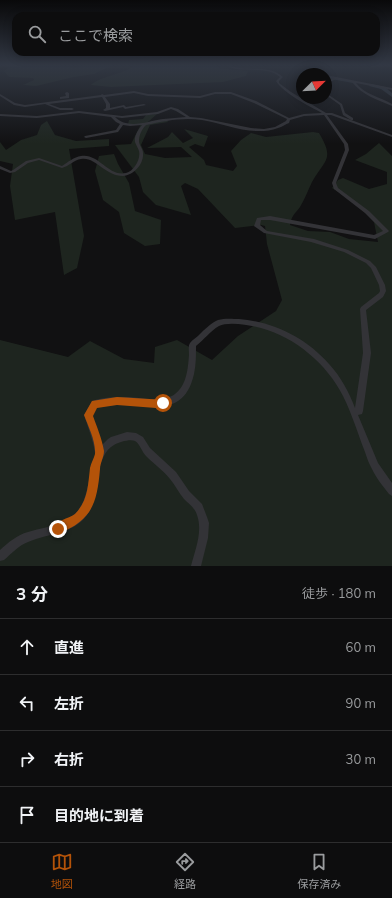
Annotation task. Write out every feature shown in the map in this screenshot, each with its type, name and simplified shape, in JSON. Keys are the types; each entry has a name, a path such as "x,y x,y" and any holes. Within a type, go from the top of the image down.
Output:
{"street":[{"path":"288,91 325,114 346,144 347,150 334,183 336,189 367,212 386,231 375,237 350,231 310,226 270,218 259,219 257,226 266,232 312,240 346,251 368,262 373,267 382,285 383,291 381,295 363,309 367,353 359,411"},
{"path":"363,91 382,99 392,105"},
{"path":"0,95 14,104 21,106 134,92 148,95 200,97 231,93 259,104 289,119"},
{"path":"52,102 49,99 68,97 66,93"},
{"path":"102,95 108,104 108,109"},
{"path":"0,100 6,98"},
{"path":"332,98 341,105 344,114 357,123"},
{"path":"46,104 60,109 71,109 79,112"},
{"path":"101,114 108,109 124,106 125,108 144,105"},
{"path":"0,114 37,117 79,112 112,116 158,113 171,108 189,118"},
{"path":"112,116 122,124 136,125 147,122 189,118 212,121 247,130 275,128 288,122 289,119 304,115 325,114 333,115 392,136"},
{"path":"0,167 10,172 27,162 38,159 62,167 74,159 84,157 94,159 113,173 124,174 132,172 136,170 141,154 137,141 141,127 147,122"},
{"path":"86,137 116,131 122,124"},
{"path":"0,556 26,537 58,529 78,518 88,505 94,485 95,467 99,453 96,438 88,415 95,404 117,401 156,404 177,398 185,390 190,376 193,345 219,323 248,322 269,327 286,334 327,365 341,383 375,466 392,491"},
{"path":"99,453 106,446 119,438 130,436 139,439 146,450 170,471 186,494 200,509 204,521 204,534 196,566"}],"shaded area":[{"path":"157,114 148,122 166,119 168,122 150,125 141,145 145,154 165,158 192,157 181,147 147,148 168,137 172,132 183,143 193,138 184,129 208,136 204,147 195,144 189,147 204,160 206,165 233,171 237,166 231,151 241,140 251,133 266,137 313,132 319,133 326,149 326,159 312,182 302,204 292,217 290,225 308,231 330,232 349,239 378,242 374,222 355,202 332,188 338,180 343,178 369,189 387,184 387,172 355,160 366,154 379,143 392,156 392,566 0,566 0,340 68,357 90,341 124,359 154,363 155,347 177,340 212,360 238,336 276,311 282,300 267,244 265,226 261,225 235,228 198,189 185,183 181,186 191,215 156,205 143,192 139,177 115,145 131,144 141,124 128,124 129,120 143,119 146,115"},
{"path":"47,121 55,135 76,141 109,139 109,146 69,149 84,236 77,268 64,275 55,212 15,220 10,186 13,164 0,161 0,142 6,150 21,140 37,135 41,125"},
{"path":"114,154 129,183 135,211 161,220 160,244 145,246 124,233 119,212 103,200 95,171 99,156"}],"waterway":[{"path":"387,91 392,95"}],"route":[{"path":"58,529 78,518 88,505 94,485 95,467 99,453 96,438 88,415 95,404 117,401 156,404 163,403"}]}
